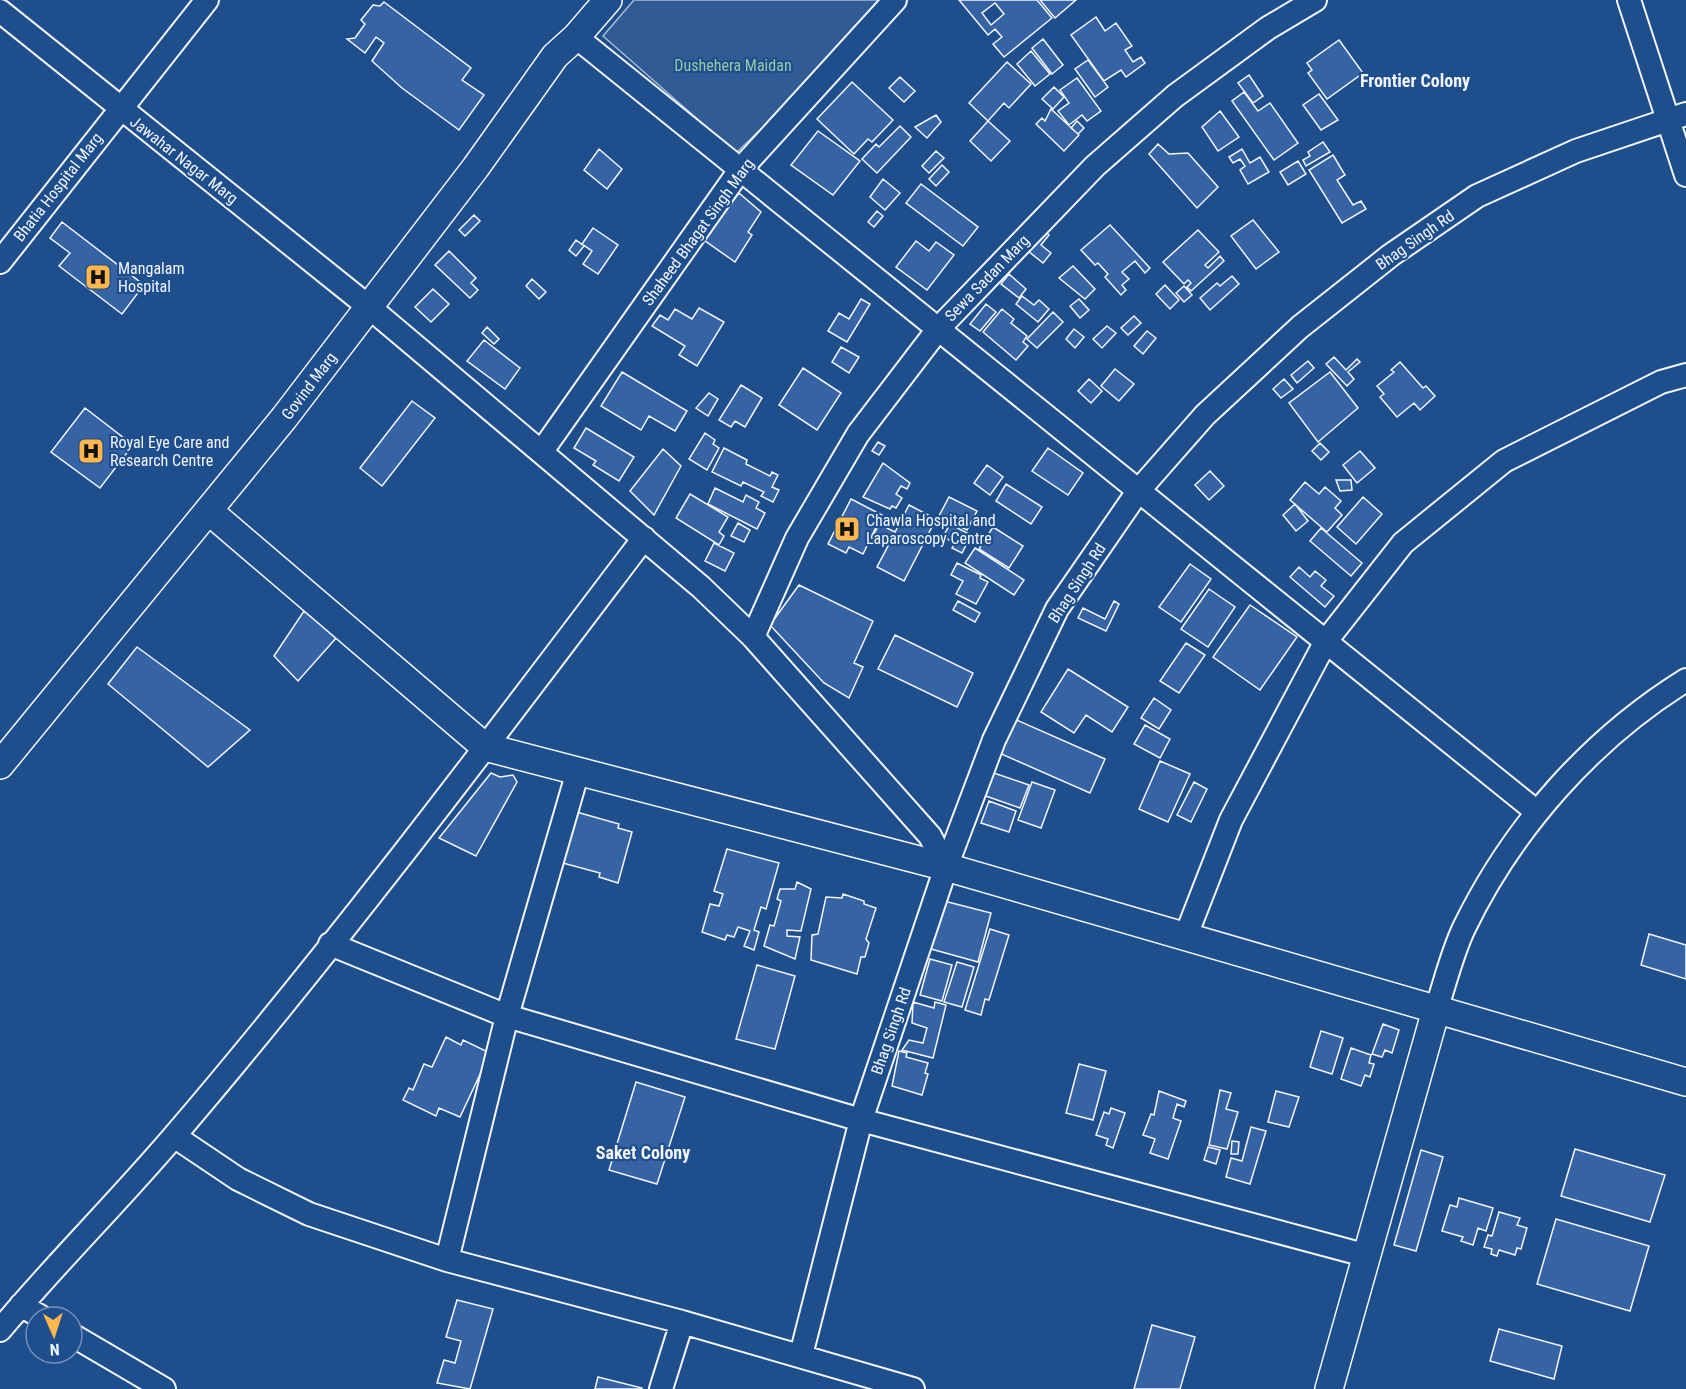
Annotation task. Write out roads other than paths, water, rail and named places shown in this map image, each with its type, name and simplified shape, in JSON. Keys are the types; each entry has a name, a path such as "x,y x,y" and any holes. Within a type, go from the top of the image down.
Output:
{"street":[{"name":"Bhatia Hospital Marg","path":"0,262 207,0"},
{"name":"Govind Marg","path":"0,765 284,418 476,166 555,56 576,37 608,0"},
{"name":"Shaheed Bhagat Singh Marg","path":"542,451 740,170 894,0"},
{"name":"Sewa Sadan Marg","path":"753,637 797,538 858,434 939,328 1104,158 1175,96 1268,28 1314,0"},
{"path":"1629,0 1677,116 1686,175"},
{"name":"Jawahar Nagar Marg","path":"0,11 119,109 369,307 644,538 753,637 930,836 946,867"},
{"path":"576,37 1537,812"},
{"name":"Bhag Singh Rd","path":"801,1355 861,1120 946,867 994,740 1057,609 1139,490 1205,415 1300,327 1390,255 1477,196 1576,151 1677,116"},
{"path":"1185,938 1231,820 1326,641 1403,543 1504,461 1660,382 1686,375"},
{"path":"209,511 485,747 946,867 1686,1082"},
{"path":"0,1330 174,1136 330,944 485,747 644,538"},
{"path":"1329,1389 1436,1010 1464,929 1496,869 1537,812 1593,751 1658,697 1686,680"},
{"path":"447,1260 507,1016 578,771"},
{"path":"330,944 507,1016 861,1120 1368,1256"},
{"path":"174,1136 238,1179 309,1214 447,1260 682,1322 913,1389"},
{"path":"661,1389 682,1322"},
{"path":"84,1342 164,1389"}],"place":[{"name":"Mangalam Hospital","path":"98,277"},
{"name":"Royal Eye Care and Research Centre","path":"91,451"},
{"name":"Chawla Hospital and Laparoscopy Centre","path":"847,529"}],"district":[{"name":"Frontier Colony","path":"1415,80"},
{"name":"Saket Colony","path":"643,1152"}],"park label":[{"name":"Dushehera Maidan","path":"733,65"}]}
